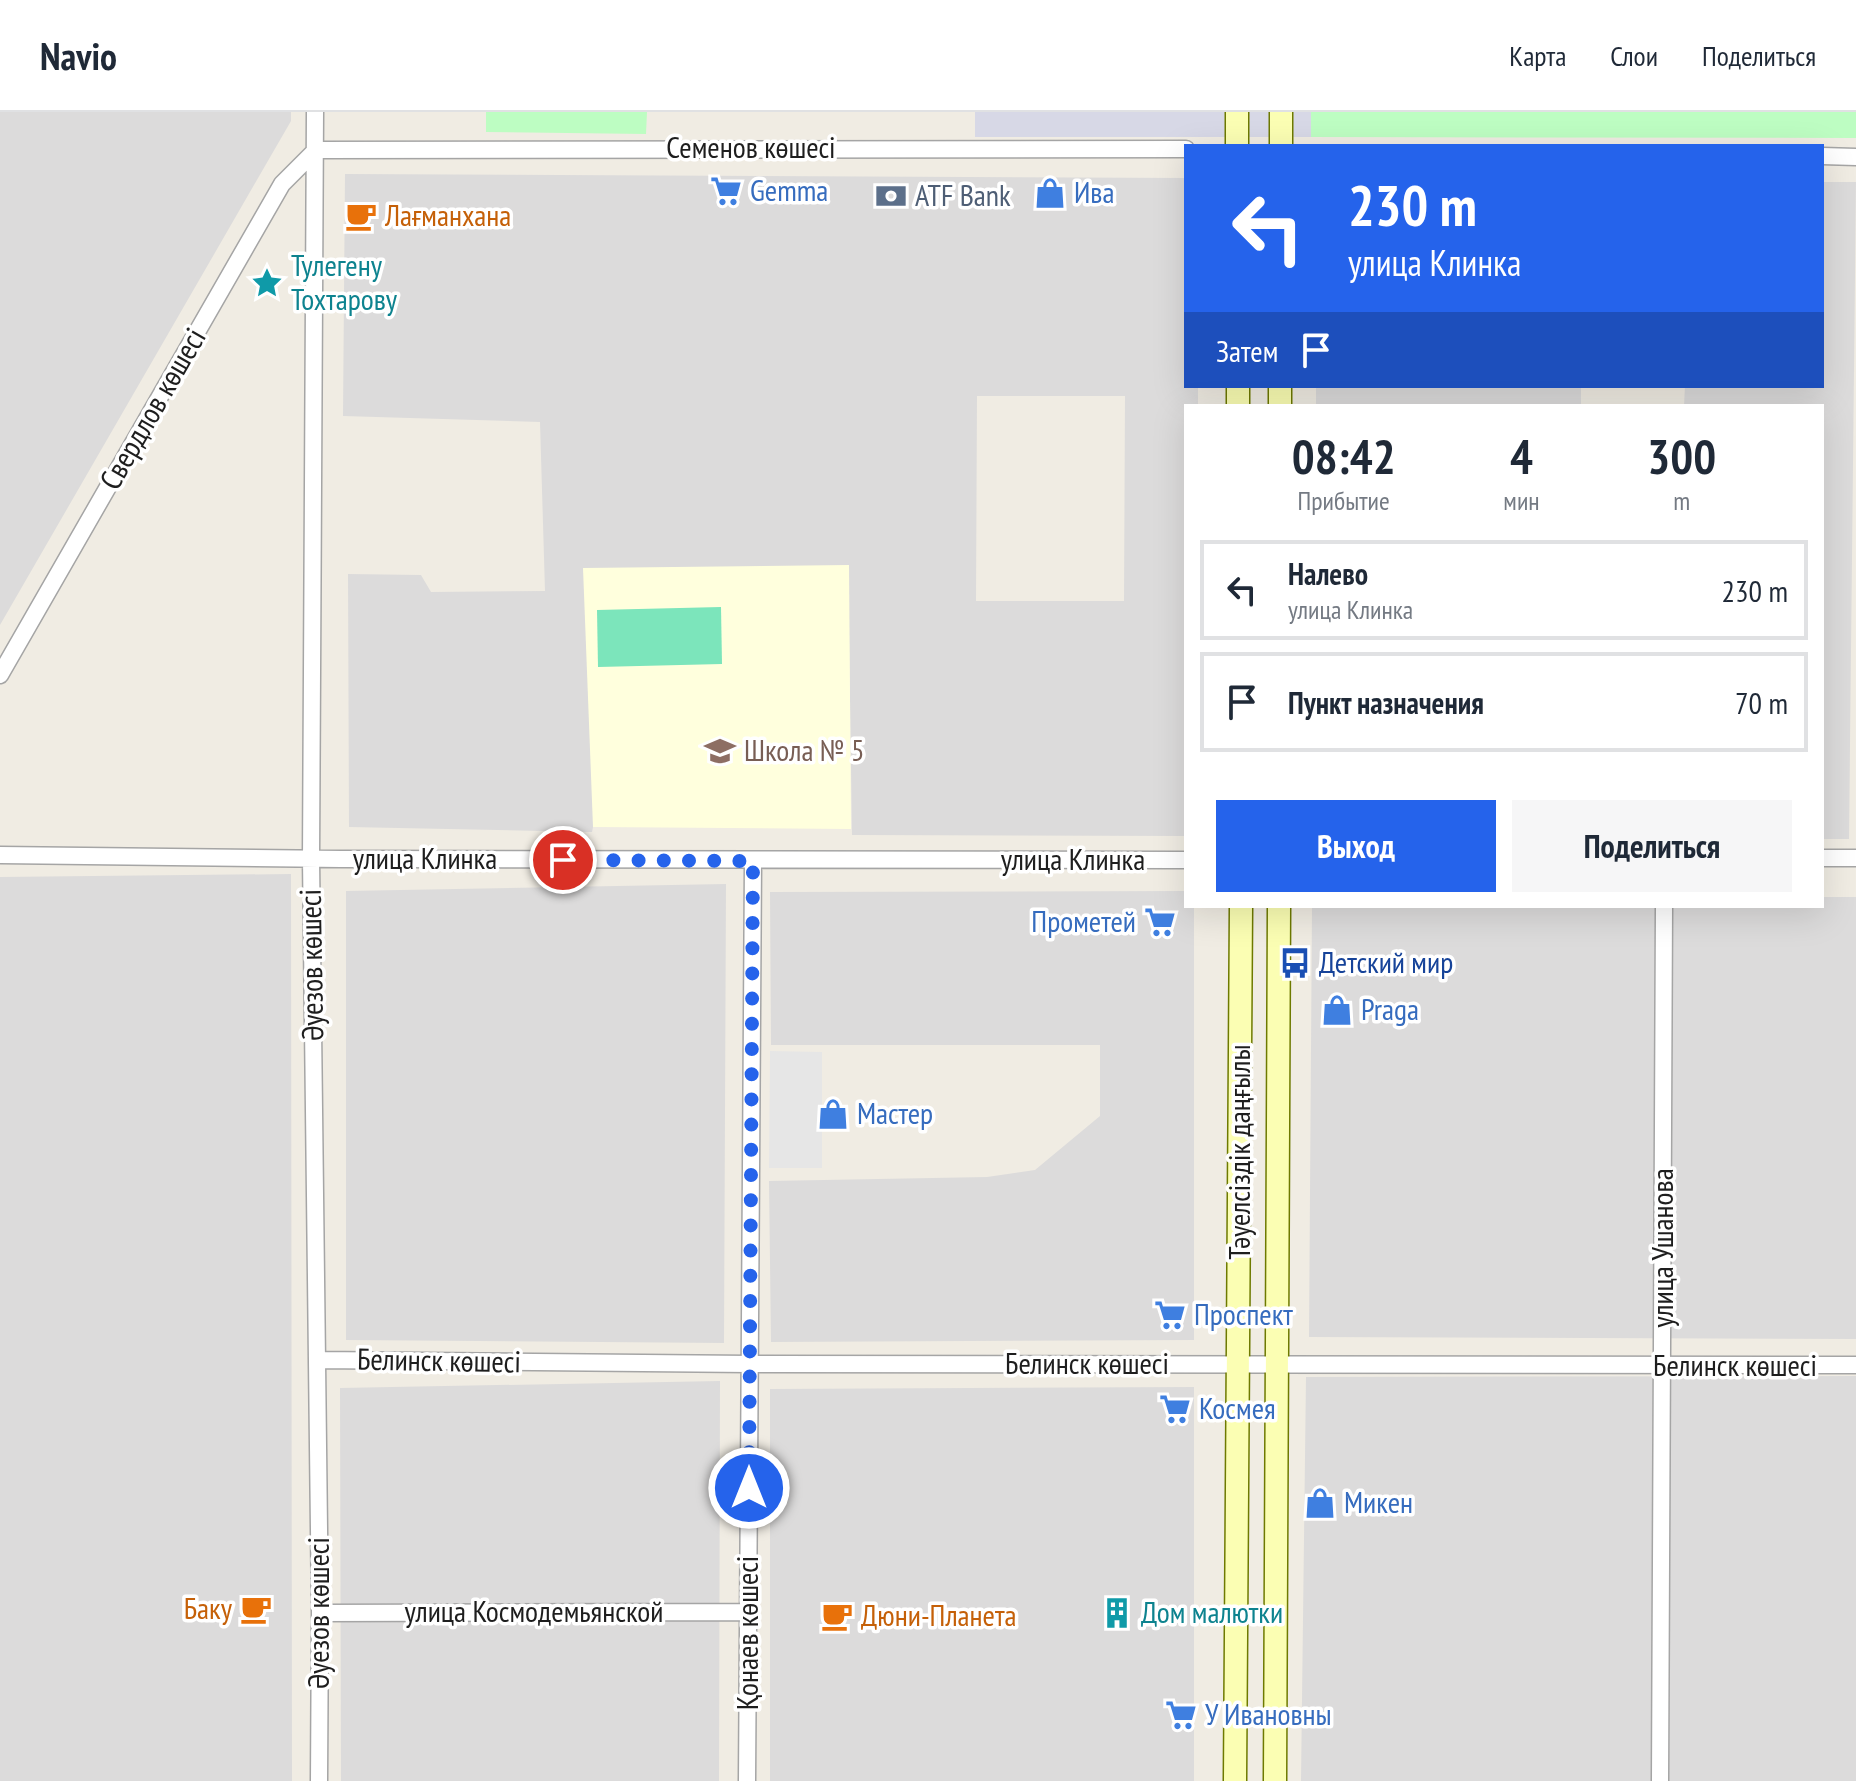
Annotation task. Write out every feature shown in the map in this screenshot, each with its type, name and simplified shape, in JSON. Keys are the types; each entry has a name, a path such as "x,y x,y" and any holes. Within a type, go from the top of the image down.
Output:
{"street":[{"name":"Әуезов көшесі","path":"315,112 311,859 320,1613 319,1781"},
{"path":"1237,112 1237,144"},
{"path":"1281,112 1281,144"},
{"name":"Семенов көшесі","path":"316,150 1184,149"},
{"name":"Свердлов көшесі","path":"0,675 282,184 316,150"},
{"path":"1824,156 1856,157"},
{"name":"улица Клинка","path":"0,855 753,861 1184,860"},
{"path":"1824,858 1856,858"},
{"name":"Қонаев көшесі","path":"747,1781 753,861"},
{"name":"Тәуелсіздік даңғылы","path":"1235,1781 1241,908"},
{"name":"Тәуелсіздік даңғылы","path":"1275,1781 1279,908"},
{"name":"улица Ушанова","path":"1660,1781 1664,908"},
{"name":"Белинск көшесі","path":"317,1360 750,1364 1856,1365"},
{"name":"улица Космодемьянской","path":"320,1613 748,1612"}],"shaded area":[{"path":"0,112 291,112 291,121 0,625"},
{"path":"975,112 1311,112 1311,137 975,137"},
{"path":"345,174 1184,178 1184,388 1198,388 1198,404 1184,404 1184,836 852,835 848,565 593,827 592,832 349,827 348,574 421,575 431,592 545,591 540,422 343,416","holes":["977,396 1125,396 1124,601 976,601"]},
{"path":"1824,182 1856,182 1849,839 1824,839 1824,404 1684,404 1685,388 1824,388"},
{"path":"1316,388 1581,388 1581,404 1316,404"},
{"name":"Школа № 5","path":"849,565 851,829 593,827 583,568"},
{"path":"291,874 292,1781 0,1781 0,877"},
{"path":"726,884 724,1343 346,1340 346,891"},
{"path":"1184,891 1184,908 1194,908 1194,1340 771,1342 769,1181 987,1177 1035,1170 1100,1116 1100,1045 771,1045 770,892"},
{"path":"1824,897 1856,897 1856,1339 1309,1337 1312,908 1824,908"},
{"path":"770,1051 822,1052 822,1168 769,1168"},
{"path":"1856,1376 1856,1781 1301,1781 1306,1377"},
{"path":"720,1381 719,1781 341,1781 340,1388"},
{"path":"1194,1387 1194,1781 770,1781 770,1389"}],"green space":[{"path":"486,112 647,112 646,134 486,132"},
{"path":"1311,112 1856,112 1856,138 1311,137"},
{"path":"721,607 722,664 598,667 597,610"}],"place":[{"name":"Gemma","path":"726,191"},
{"name":"Ива","path":"1050,193"},
{"name":"ATF Bank","path":"891,196"},
{"name":"Лағманхана","path":"361,216"},
{"name":"Тулегену Тохтарову","path":"267,283"},
{"name":"Школа № 5","path":"720,751"},
{"name":"Прометей","path":"1160,922"},
{"name":"Детский мир","path":"1295,963"},
{"name":"Praga","path":"1337,1010"},
{"name":"Мастер","path":"833,1114"},
{"name":"Проспект","path":"1170,1315"},
{"name":"Космея","path":"1175,1409"},
{"name":"Микен","path":"1320,1503"},
{"name":"Баку","path":"256,1609"},
{"name":"Дом малютки","path":"1117,1613"},
{"name":"Дюни-Планета","path":"837,1616"},
{"name":"У Ивановны","path":"1181,1715"}],"route":[{"path":"563,860 753,861 749,1488"}]}
